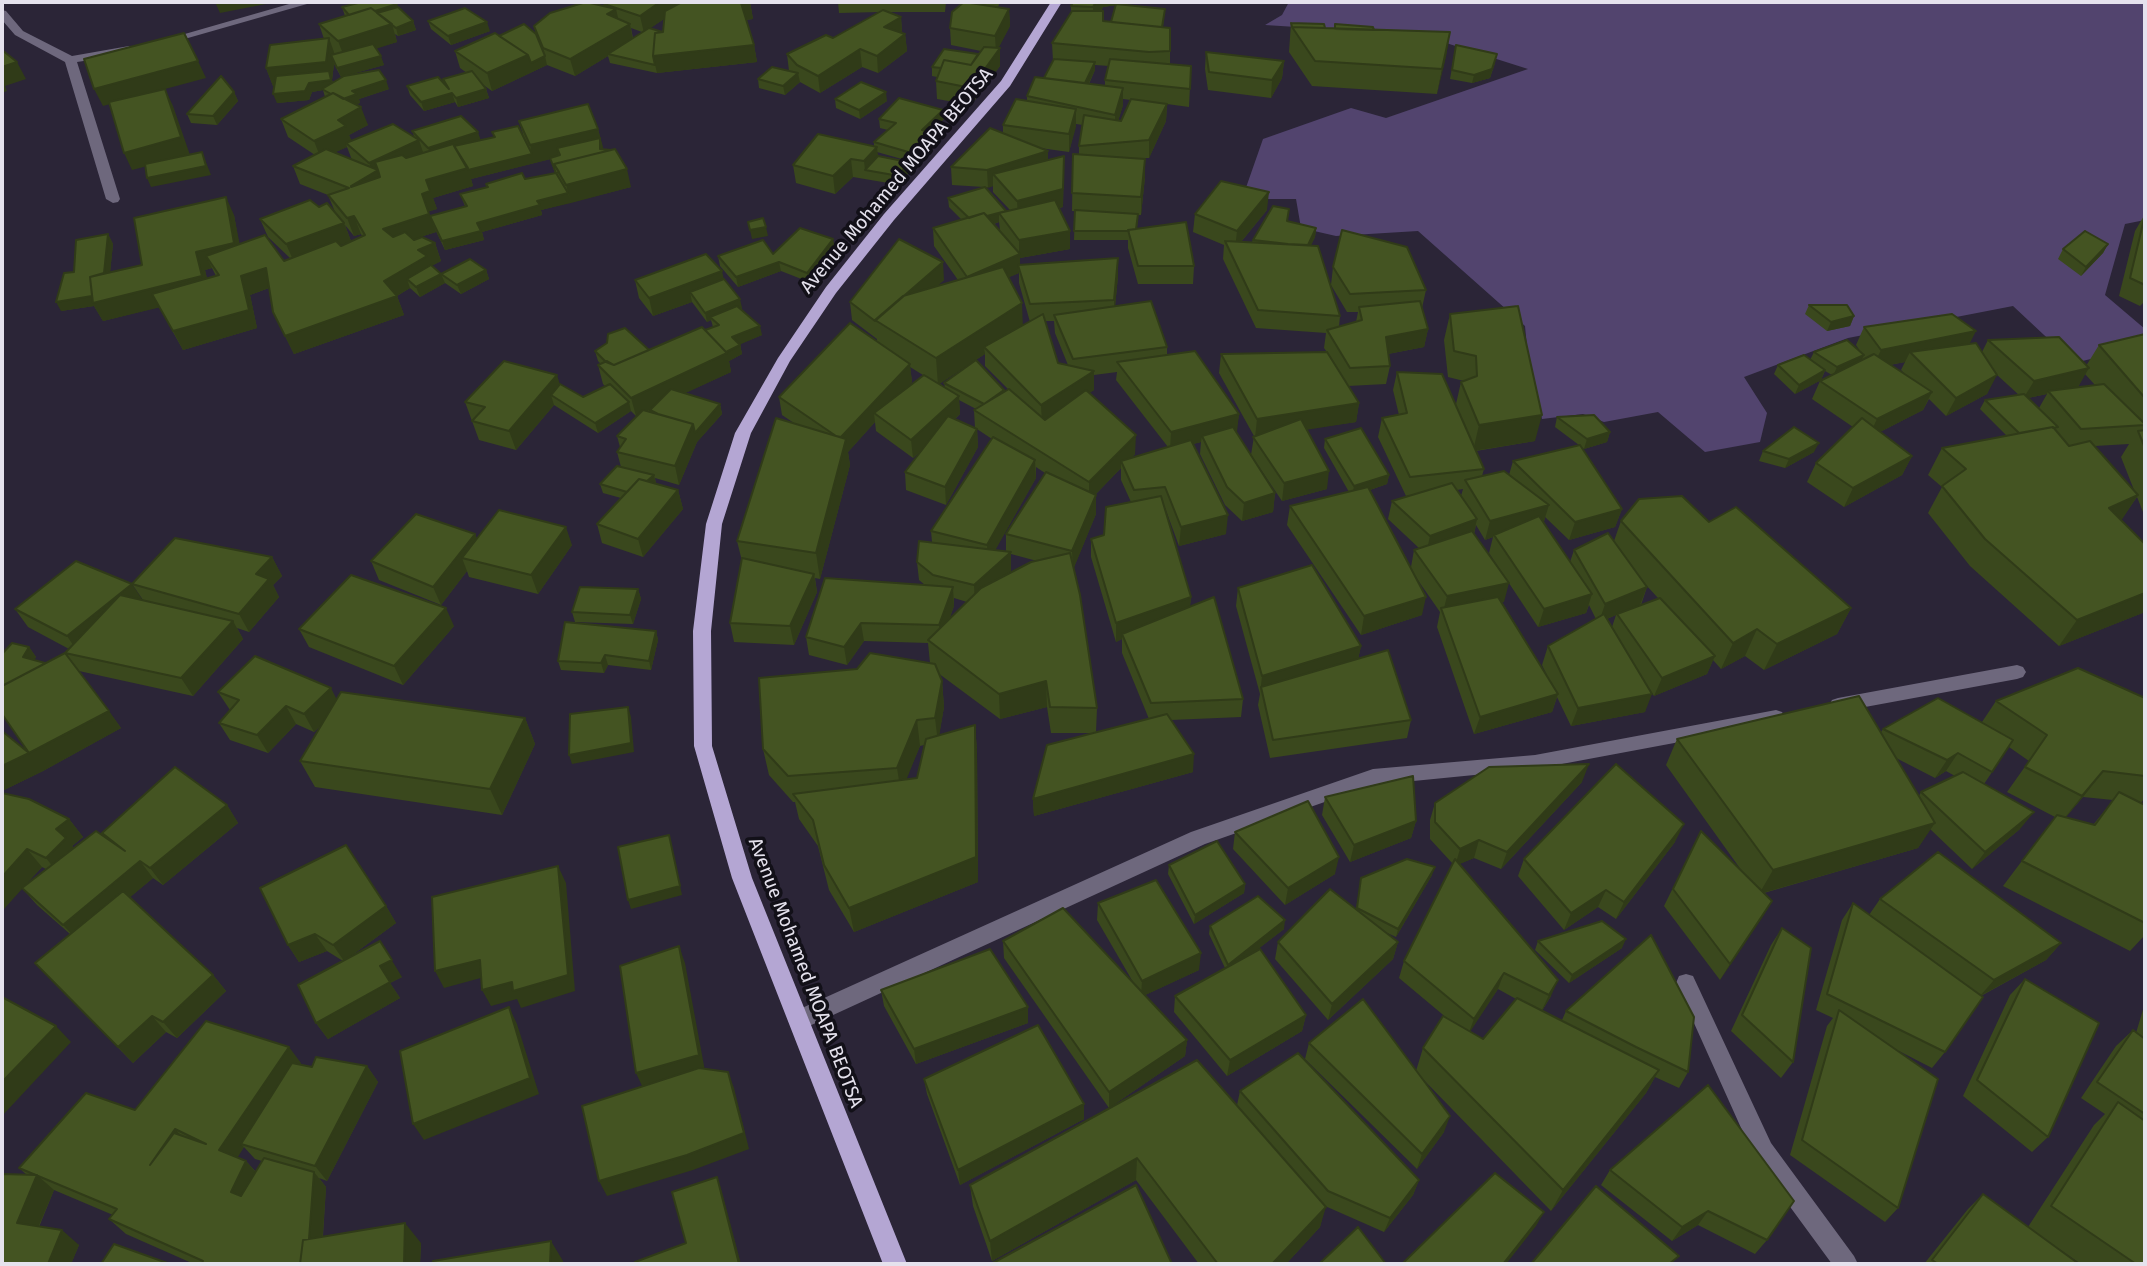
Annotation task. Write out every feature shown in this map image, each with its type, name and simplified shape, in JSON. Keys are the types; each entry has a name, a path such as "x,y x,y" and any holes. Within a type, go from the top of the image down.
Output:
{"main road":[{"name":"Avenue Mohamed MOAPA BEOTSA","path":"895,1264 742,878 703,746 702,631 713,524 743,433 783,361 831,290 889,217 1006,83 1056,2"}],"street":[{"path":"2,13 19,33 70,60 150,46 308,2"},
{"path":"70,60 113,199"},
{"path":"799,1020 1198,838 1373,777 1535,762 2017,672"},
{"path":"1686,983 1763,1151 1846,1264"}],"shaded area":[{"path":"1289,2 2145,2 2145,220 2125,224 2105,295 2145,329 2145,346 2074,363 2013,306 1848,338 1744,377 1767,413 1760,442 1705,452 1658,412 1604,422 1583,414 1542,419 1529,367 1525,326 1418,231 1336,236 1301,228 1296,199 1242,199 1263,139 1351,108 1386,118 1528,69 1421,35 1265,25 1282,15"}],"building":[{"path":"362,2 397,4 349,15 342,7"},
{"path":"586,2 616,9 607,14 630,24 570,59 543,48 534,26 550,13"},
{"path":"660,2 640,16 604,4"},
{"path":"682,2 750,2 741,3 754,45 653,56 655,33 663,32 665,11"},
{"path":"964,2 1009,9 995,36 950,28 952,12"},
{"path":"1073,2 1096,2 1093,7 1071,6"},
{"path":"1116,4 1165,9 1162,27 1111,22"},
{"path":"398,7 413,21 396,28 377,13"},
{"path":"371,8 392,24 338,41 319,24"},
{"path":"465,8 487,22 448,36 428,21"},
{"path":"883,10 901,17 884,27 905,34 877,56 860,49 818,76 797,65 787,54 826,35 833,38"},
{"path":"1072,11 1103,11 1103,21 1170,28 1170,51 1149,52 1052,43"},
{"path":"1291,23 1324,24 1325,28 1292,27"},
{"path":"524,24 536,34 545,56 531,63 528,55 499,36"},
{"path":"1335,24 1373,27 1374,30 1335,29"},
{"path":"1292,27 1450,32 1442,69 1315,61"},
{"path":"649,28 663,32 655,33 655,65 608,54"},
{"path":"184,33 198,61 94,89 84,59"},
{"path":"495,33 528,55 487,73 455,51"},
{"path":"329,38 326,62 266,68 270,45"},
{"path":"373,44 381,56 337,68 331,55"},
{"path":"1456,45 1497,54 1492,69 1474,75 1452,70"},
{"path":"984,47 1000,48 971,88 936,81 944,60 971,65"},
{"path":"944,49 978,54 971,65 944,60 941,68 932,67"},
{"path":"2,50 17,62 2,67"},
{"path":"1206,52 1284,61 1272,80 1209,72"},
{"path":"1054,59 1095,62 1085,83 1044,78"},
{"path":"1110,59 1191,66 1190,89 1105,80"},
{"path":"772,67 798,73 783,86 758,79"},
{"path":"379,70 386,80 352,91 357,94 343,99 322,89 344,76"},
{"path":"329,71 331,80 309,83 305,91 273,94 276,76"},
{"path":"472,71 486,89 456,98 452,93 421,102 407,86 438,77 449,89 443,79"},
{"path":"221,76 234,92 213,116 187,114"},
{"path":"1035,77 1123,88 1115,115 1027,96"},
{"path":"861,82 886,92 859,110 835,99"},
{"path":"165,89 181,137 124,153 109,102"},
{"path":"333,93 361,107 338,120 346,126 314,141 281,119"},
{"path":"899,98 943,110 922,130 935,133 915,154 874,142 896,123 879,119"},
{"path":"1016,99 1076,109 1069,134 1003,125"},
{"path":"1131,99 1167,104 1149,140 1079,146 1084,115 1121,121"},
{"path":"588,104 598,129 530,145 519,121"},
{"path":"461,116 478,132 428,148 412,131"},
{"path":"393,124 419,140 369,163 346,143"},
{"path":"518,126 532,154 468,170 454,146 495,137 492,132"},
{"path":"990,128 1048,151 987,170 951,167"},
{"path":"818,134 877,147 864,161 851,159 833,176 793,165"},
{"path":"600,138 600,149 611,150 554,164 559,172 556,173 550,158 560,155 557,148"},
{"path":"453,144 468,168 426,180 430,191 422,194 429,214 383,229 393,237 405,232 414,240 422,237 435,243 418,250 427,256 384,281 397,296 285,336 273,312 266,268 241,276 249,310 173,331 152,294 219,275 206,256 265,235 284,261 336,241 341,246 365,235 354,216 347,218 328,195 349,188 293,166 326,149 378,170 375,162 402,155 406,158","holes":["378,170 380,177 351,187"]},
{"path":"615,149 627,169 566,185 554,164"},
{"path":"202,152 206,166 147,178 145,164"},
{"path":"1073,154 1145,159 1141,197 1072,193"},
{"path":"878,156 908,162 899,176 865,170"},
{"path":"1064,156 1063,189 1017,201 993,174"},
{"path":"522,173 525,179 556,173 568,193 537,201 540,205 477,223 481,231 442,241 430,216 467,206 460,194 488,187 486,184"},
{"path":"1221,181 1269,192 1237,231 1195,214"},
{"path":"985,187 1006,211 987,216 984,213 969,218 948,198"},
{"path":"226,197 234,243 196,252 202,276 93,303 90,277 142,265 134,218"},
{"path":"310,200 319,207 327,203 344,223 286,244 260,219"},
{"path":"1055,200 1070,231 1019,240 999,213"},
{"path":"1273,206 1289,209 1287,221 1316,228 1308,245 1253,240"},
{"path":"1075,210 1138,214 1136,229 1074,231"},
{"path":"984,213 1020,254 967,277 933,228"},
{"path":"2145,215 2145,285 2130,278"},
{"path":"763,218 766,227 750,230 748,222"},
{"path":"1186,222 1194,266 1138,266 1128,230"},
{"path":"800,228 833,239 807,273 779,262 736,277 718,256 763,240 773,254"},
{"path":"1342,230 1407,247 1426,290 1350,294 1333,267"},
{"path":"2085,231 2108,244 2086,267 2063,249"},
{"path":"108,234 104,273 90,277 92,296 56,302 64,273 74,272 76,240"},
{"path":"899,239 943,262 875,321 850,302"},
{"path":"1225,241 1318,246 1340,316 1258,310"},
{"path":"706,254 722,271 649,298 635,280"},
{"path":"1118,258 1114,300 1030,304 1018,265"},
{"path":"470,259 486,270 457,285 441,274"},
{"path":"431,265 441,274 416,287 407,279"},
{"path":"1003,267 1022,303 936,358 875,320 903,296"},
{"path":"724,279 740,299 705,313 690,292"},
{"path":"1151,301 1167,347 1073,359 1054,315"},
{"path":"1420,301 1428,329 1386,337 1390,366 1350,368 1327,330 1362,320 1359,307"},
{"path":"1809,305 1847,305 1854,316 1831,322"},
{"path":"737,306 760,326 732,337 740,345 726,352 705,330 719,325 710,317"},
{"path":"1518,306 1542,415 1479,425 1461,382 1477,376 1476,356 1454,351 1450,314"},
{"path":"1043,314 1058,363 1094,371 1041,405 984,347"},
{"path":"1952,314 1976,331 1881,350 1864,327"},
{"path":"850,323 910,364 841,437 779,397"},
{"path":"702,327 727,353 631,398 598,365 607,361 614,365"},
{"path":"625,328 649,350 614,365 606,362 595,351 607,343 608,334"},
{"path":"2145,334 2145,398 2099,345"},
{"path":"2059,337 2089,368 2034,381 1988,340"},
{"path":"1847,340 1864,355 1837,367 1814,352"},
{"path":"1976,343 1997,375 1956,398 1910,352"},
{"path":"1195,351 1239,414 1171,432 1117,362"},
{"path":"1327,352 1359,403 1257,419 1221,354"},
{"path":"1874,354 1932,392 1877,419 1820,381"},
{"path":"1804,355 1825,370 1799,385 1778,365"},
{"path":"976,360 1004,390 984,404 944,383"},
{"path":"504,361 557,375 509,431 472,421 485,407 465,402"},
{"path":"1397,372 1442,374 1484,469 1410,477 1382,418 1407,413"},
{"path":"924,375 959,396 911,440 874,413"},
{"path":"560,384 583,397 610,384 629,402 595,423 551,395"},
{"path":"2104,384 2145,425 2081,429 2048,391"},
{"path":"671,389 720,404 695,433 693,424 650,410"},
{"path":"1009,389 1045,420 1086,390 1136,435 1089,482 974,410"},
{"path":"2024,394 2058,427 2019,433 1985,400"},
{"path":"643,410 693,424 675,466 617,452 626,439 617,436"},
{"path":"1594,415 1610,432 1587,439 1557,417"},
{"path":"948,416 977,429 945,487 905,472"},
{"path":"776,418 846,439 816,553 737,541"},
{"path":"1862,418 1912,456 1853,488 1816,463"},
{"path":"1301,419 1329,471 1284,483 1253,437"},
{"path":"1233,427 1275,493 1244,503 1227,487 1202,436"},
{"path":"1794,427 1819,443 1789,459 1763,451"},
{"path":"2053,427 2069,446 2090,441 2138,495 2109,508 2145,544 2145,593 2077,620 1985,539 1942,486 1966,469 1942,448"},
{"path":"1361,428 1389,475 1354,486 1325,439"},
{"path":"2145,430 2145,448 2138,431"},
{"path":"993,437 1035,460 987,545 931,531"},
{"path":"1191,440 1228,515 1181,527 1165,487 1134,490 1121,461"},
{"path":"1580,445 1622,509 1575,522 1513,461"},
{"path":"617,466 654,475 647,481 639,479 627,492 600,484"},
{"path":"1504,471 1549,505 1490,521 1465,480"},
{"path":"1046,472 1096,495 1072,551 1006,534"},
{"path":"639,479 678,490 638,539 597,524"},
{"path":"1452,483 1477,519 1430,536 1392,501"},
{"path":"1368,487 1426,597 1364,616 1290,506"},
{"path":"1161,496 1191,597 1116,623 1091,539 1104,535 1106,507"},
{"path":"1682,496 1709,522 1736,507 1851,608 1777,644 1757,629 1733,643 1621,521 1639,499"},
{"path":"499,510 566,527 531,575 462,558"},
{"path":"416,514 475,534 433,587 371,561"},
{"path":"1539,516 1592,594 1544,609 1494,535"},
{"path":"1472,531 1509,583 1447,596 1414,550"},
{"path":"1608,533 1647,587 1605,604 1574,550"},
{"path":"175,538 272,557 256,574 269,579 239,614 132,584"},
{"path":"919,541 1011,552 974,585 933,575 917,562"},
{"path":"1070,553 1080,595 1097,708 1050,707 1046,681 999,694 928,640 981,588 1031,562"},
{"path":"742,558 814,574 790,626 730,623"},
{"path":"76,561 132,584 67,636 15,609"},
{"path":"1312,565 1361,646 1262,676 1238,588"},
{"path":"351,575 446,608 394,666 299,629"},
{"path":"825,578 953,587 939,625 861,623 844,647 806,637"},
{"path":"580,587 638,589 630,615 572,612"},
{"path":"120,595 233,621 181,678 65,653"},
{"path":"1214,597 1243,699 1151,703 1122,634"},
{"path":"1498,597 1558,694 1480,717 1441,608"},
{"path":"1660,598 1715,656 1662,678 1617,614"},
{"path":"1604,614 1652,694 1578,708 1548,646"},
{"path":"565,622 656,631 649,661 605,655 601,663 558,661"},
{"path":"12,643 29,647 23,657 45,663 2,686 2,654"},
{"path":"1388,650 1411,720 1273,740 1261,687"},
{"path":"65,653 109,711 29,753 2,714 2,686"},
{"path":"870,653 935,664 942,681 935,718 917,720 897,768 788,776 763,749 759,678 857,669"},
{"path":"255,656 331,688 304,714 286,706 257,735 219,723 239,700 218,692"},
{"path":"2078,668 2145,698 2145,776 2103,771 2082,796 2025,767 2047,735 1996,701"},
{"path":"341,692 525,718 490,789 300,761"},
{"path":"1859,696 1935,823 1773,870 1677,739"},
{"path":"1938,698 2013,740 1992,772 1958,753 1947,760 1883,729"},
{"path":"628,707 631,743 569,755 570,714"},
{"path":"1167,714 1194,754 1033,799 1047,745"},
{"path":"975,725 976,857 849,908 824,865 813,820 793,794 917,778 926,739"},
{"path":"2,731 29,753 2,766"},
{"path":"1589,764 1507,852 1479,840 1460,849 1435,822 1435,803 1489,767"},
{"path":"1616,764 1684,824 1624,902 1606,890 1571,913 1524,859"},
{"path":"175,767 227,805 150,868 140,861 63,925 22,888 96,831 125,851 102,833"},
{"path":"1963,772 2034,812 1985,852 1921,792"},
{"path":"1413,776 1416,821 1354,845 1325,797"},
{"path":"2119,792 2145,805 2145,923 2022,861 2057,815 2095,825"},
{"path":"2,793 29,799 69,819 56,829 66,838 46,858 27,849 2,877"},
{"path":"1308,801 1339,857 1288,888 1235,832"},
{"path":"1701,831 1772,901 1730,964 1673,889"},
{"path":"669,835 680,886 628,900 618,847"},
{"path":"1217,841 1245,884 1195,915 1169,865"},
{"path":"346,845 386,906 333,945 315,934 288,945 260,888"},
{"path":"1938,852 2061,943 1994,980 1880,899"},
{"path":"1407,859 1435,867 1398,929 1357,908 1361,878"},
{"path":"1455,859 1558,980 1549,995 1504,973 1474,1019 1404,961"},
{"path":"558,866 568,975 513,991 512,982 482,990 480,960 435,971 432,897"},
{"path":"1156,880 1201,953 1142,981 1098,903"},
{"path":"1330,889 1398,942 1332,1004 1278,942"},
{"path":"123,891 213,975 163,1022 152,1016 118,1047 35,963"},
{"path":"1258,896 1285,920 1228,965 1210,926"},
{"path":"1853,903 1983,997 1945,1052 1827,994"},
{"path":"1063,908 1187,1040 1109,1092 1003,941"},
{"path":"1602,921 1626,939 1572,975 1538,941"},
{"path":"1782,928 1811,948 1793,1062 1742,1015"},
{"path":"1651,935 1694,1017 1688,1072 1566,1011"},
{"path":"380,941 392,960 380,966 390,982 316,1023 298,985"},
{"path":"679,946 699,1055 636,1073 620,966"},
{"path":"990,949 1028,1007 914,1049 881,990"},
{"path":"1260,949 1306,1015 1230,1060 1175,996"},
{"path":"2025,979 2099,1023 2048,1137 1977,1080"},
{"path":"2,997 56,1026 2,1082"},
{"path":"1517,998 1659,1070 1563,1190 1423,1048 1443,1016 1483,1039"},
{"path":"1363,999 1450,1116 1422,1154 1309,1043"},
{"path":"509,1007 530,1078 413,1124 400,1051"},
{"path":"1839,1010 1938,1079 1898,1208 1802,1140"},
{"path":"206,1021 289,1047 219,1150 246,1161 231,1192 241,1196 264,1158 314,1172 309,1239 303,1240 300,1264 201,1264 203,1261 109,1219 117,1209 19,1168 86,1093 135,1110","holes":["175,1129 206,1144 174,1133 150,1165"]},
{"path":"1038,1025 1084,1104 958,1170 924,1079"},
{"path":"2133,1030 2145,1039 2145,1114 2097,1082"},
{"path":"1298,1053 1419,1180 1390,1218 1328,1191 1240,1091"},
{"path":"316,1057 367,1066 315,1166 241,1144 292,1063 312,1067"},
{"path":"1197,1060 1326,1207 1272,1264 1218,1264 1137,1158 990,1241 970,1185"},
{"path":"699,1068 728,1072 744,1133 687,1155 599,1181 582,1106"},
{"path":"1708,1085 1794,1201 1767,1240 1708,1211 1682,1227 1610,1170"},
{"path":"2118,1102 2145,1121 2145,1264 2136,1264 2051,1206"},
{"path":"1495,1173 1544,1212 1503,1264 1404,1262"},
{"path":"2,1174 37,1175 17,1223 62,1230 48,1264 2,1264"},
{"path":"717,1177 739,1264 635,1264 686,1243 672,1192"},
{"path":"1136,1185 1172,1264 991,1264"},
{"path":"1596,1186 1679,1256 1669,1264 1531,1264"},
{"path":"1983,1194 2079,1264 1938,1264 1932,1260"},
{"path":"405,1223 404,1264 300,1264 303,1240"},
{"path":"1358,1227 1386,1264 1319,1264"},
{"path":"551,1241 550,1264 432,1264 433,1261"},
{"path":"114,1244 170,1264 101,1264"}]}
